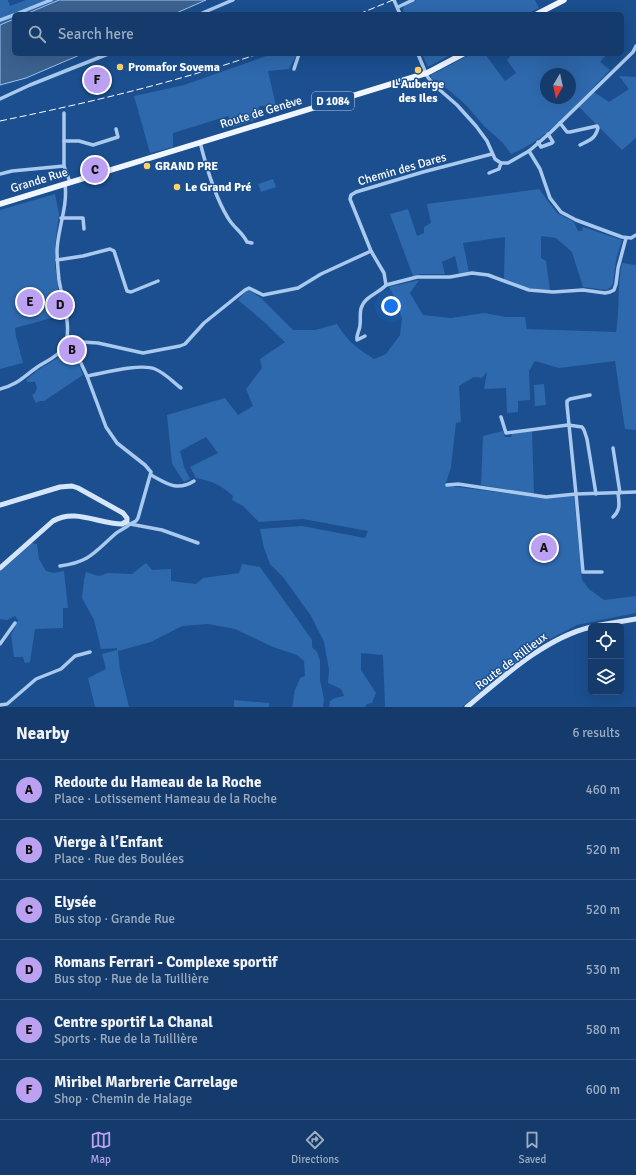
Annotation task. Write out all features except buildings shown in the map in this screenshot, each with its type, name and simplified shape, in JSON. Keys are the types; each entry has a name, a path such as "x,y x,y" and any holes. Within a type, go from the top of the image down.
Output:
{"main road":[{"path":"541,12 564,0"},
{"name":"Route de Genève","path":"200,142 427,73 459,56"},
{"name":"Grande Rue","path":"0,204 200,142"}],"street":[{"path":"20,12 51,0"},
{"path":"205,12 233,0"},
{"path":"394,0 399,12"},
{"path":"398,7 413,0"},
{"path":"0,20 12,15"},
{"path":"419,56 433,84 457,105 476,126 487,141 495,159 501,163 508,163 529,151 548,134 628,56 636,46"},
{"path":"0,99 103,56"},
{"path":"294,69 298,56"},
{"path":"0,389 16,384 22,380 35,368 62,350 67,342 68,329 57,260 58,237 67,183 64,166 64,114"},
{"path":"560,123 567,132 597,126 596,136 580,145"},
{"path":"64,141 78,141 93,145 118,137 116,129"},
{"path":"538,142 541,147 552,143 553,142 548,134"},
{"path":"200,142 206,166 225,213 232,225 246,238 248,242 252,243"},
{"path":"529,151 540,169 550,198 561,212 576,220 626,238 631,238 636,235"},
{"name":"Chemin des Dares","path":"386,285 384,272 371,251 350,199 352,195 356,192 422,172 492,154"},
{"path":"488,173 499,169 501,163"},
{"path":"0,174 12,171 64,166"},
{"path":"61,218 83,218 84,229"},
{"path":"365,336 356,340 360,328 362,306 366,301 386,285 418,277 450,277 472,273 488,275 529,290 553,292 583,290 605,293 610,292 614,290 616,284 618,268 626,238"},
{"path":"57,260 83,256 110,249 114,251 127,291 131,292 158,281"},
{"path":"67,342 72,344 82,342 98,343 143,353 180,346 185,344 204,323 249,288 263,295 298,288 321,274 371,251"},
{"path":"72,344 87,376 106,427 117,443 145,465 151,472 138,518 136,521 127,524"},
{"path":"87,376 137,367 149,367 162,373 181,388"},
{"path":"590,395 567,401 568,425 583,572 602,572"},
{"path":"501,417 506,433 568,425 578,426 584,430 587,439 596,494"},
{"path":"613,448 619,493 619,508 613,517"},
{"path":"151,475 174,486 184,486 194,481"},
{"path":"447,485 458,484 546,496 636,492"},
{"path":"0,505 60,487 72,486 123,513 127,518 126,529 116,533 91,557 82,562 60,566"},
{"path":"0,568 57,518 69,516 162,530 198,543"},
{"name":"Route de Rillieux","path":"608,623 636,618"},
{"path":"0,644 15,623"},
{"name":"Route de Rillieux","path":"467,707 550,643 575,631 588,627"},
{"path":"0,704 8,705 36,679 61,669 75,656 90,652"}],"shaded area":[{"path":"0,0 8,0 10,6 26,0 61,0 33,12 12,12 12,21 0,25"},
{"path":"59,0 206,0 179,12 31,12"},
{"path":"417,0 535,0 539,8 531,12 404,12 404,6"},
{"path":"12,20 12,56 77,56 26,78 0,85 0,25"},
{"path":"266,56 296,56 289,69 268,71 276,106 259,106 258,119 233,127 228,116 173,133 173,147 150,153 134,96 184,85"},
{"path":"423,56 448,56 428,67"},
{"path":"467,56 486,56 505,81 516,73 507,60 510,56 605,56 600,62 610,70 552,129 539,139 511,154 503,143 484,126 466,105 437,80 433,80 431,75"},
{"path":"619,76 636,77 636,138 622,150 579,107 594,92 609,102 629,89"},
{"path":"273,179 276,187 261,192 258,184"},
{"path":"539,189 557,213 574,222 578,231 582,231 583,227 622,240 616,260 613,284 610,288 606,290 583,287 572,252 556,238 541,236 541,258 546,261 550,290 528,288 504,280 505,237 463,243 469,272 459,274 455,256 442,262 445,274 421,274 413,276 390,214 408,209 417,236 424,233 424,227 431,223 427,204"},
{"path":"55,194 59,214 55,246 55,265 62,315 15,328 23,363 0,369 0,210"},
{"path":"622,263 636,265 636,430 625,429 615,361 559,368 535,361 529,371 530,400 518,401 518,412 507,413 506,388 484,389 487,372 482,378 474,377 459,386 461,422 456,423 451,467 446,483 450,486 544,498 574,496 582,580 589,589 604,600 636,596 636,613 577,625 540,644 462,707 385,707 383,655 361,653 361,670 376,693 372,703 367,704 365,707 329,707 330,701 344,696 341,689 328,683 329,670 324,642 311,616 283,577 270,564 264,548 260,529 302,526 365,538 368,531 303,519 259,522 243,506 232,500 233,496 220,486 212,482 196,478 190,467 218,453 206,437 180,451 184,467 190,479 184,482 172,464 167,415 225,398 238,415 253,406 246,389 262,368 260,359 285,342 238,300 248,289 261,298 293,330 315,330 337,324 345,336 353,344 374,359 386,354 400,335 402,318 396,299 389,287 419,280 410,293 423,315 451,318 484,313 506,317 525,317 527,329 616,332"},
{"path":"73,350 83,375 44,401 36,403 32,395 35,393 37,388 35,382 28,382 26,380 38,370"},
{"path":"544,384 546,405 535,406 534,385"},
{"path":"532,430 534,494 481,485 483,436 503,431 505,437 511,437 513,432"},
{"path":"31,543 37,544 39,559 46,571 54,573 64,571 68,608 63,608 63,628 35,629 30,662 25,663 23,657 14,657 11,635 18,620 15,616 7,620 0,619 0,571"},
{"path":"146,563 152,570 171,569 171,581 196,584 203,578 239,573 242,564 260,567 312,640 312,647 317,652 320,661 320,680 324,699 323,707 292,707 295,690 300,678 305,676 304,661 297,655 273,647 235,629 208,624 182,626 151,642 118,651 120,670 129,707 95,707 88,678 106,669 102,654 117,650 117,648 101,649 94,620 82,598 86,572 99,576 108,573 132,574"},
{"path":"234,700 269,703 269,707 234,707"}],"railway":[{"path":"364,12 393,0"},
{"path":"0,121 130,92 252,56"}],"place":[{"name":"Promafor Sovema","path":"120,67"},
{"name":"L'Auberge des Iles","path":"418,70"},
{"name":"Miribel Marbrerie Carrelage","path":"97,80"},
{"name":"GRAND PRE","path":"147,166"},
{"name":"Elysée","path":"95,170"},
{"name":"Le Grand Pré","path":"177,187"},
{"name":"Centre sportif La Chanal","path":"30,302"},
{"name":"Romans Ferrari - Complexe sportif","path":"60,305"},
{"name":"Vierge à l’Enfant","path":"72,350"},
{"name":"Redoute du Hameau de la Roche","path":"544,548"}]}
